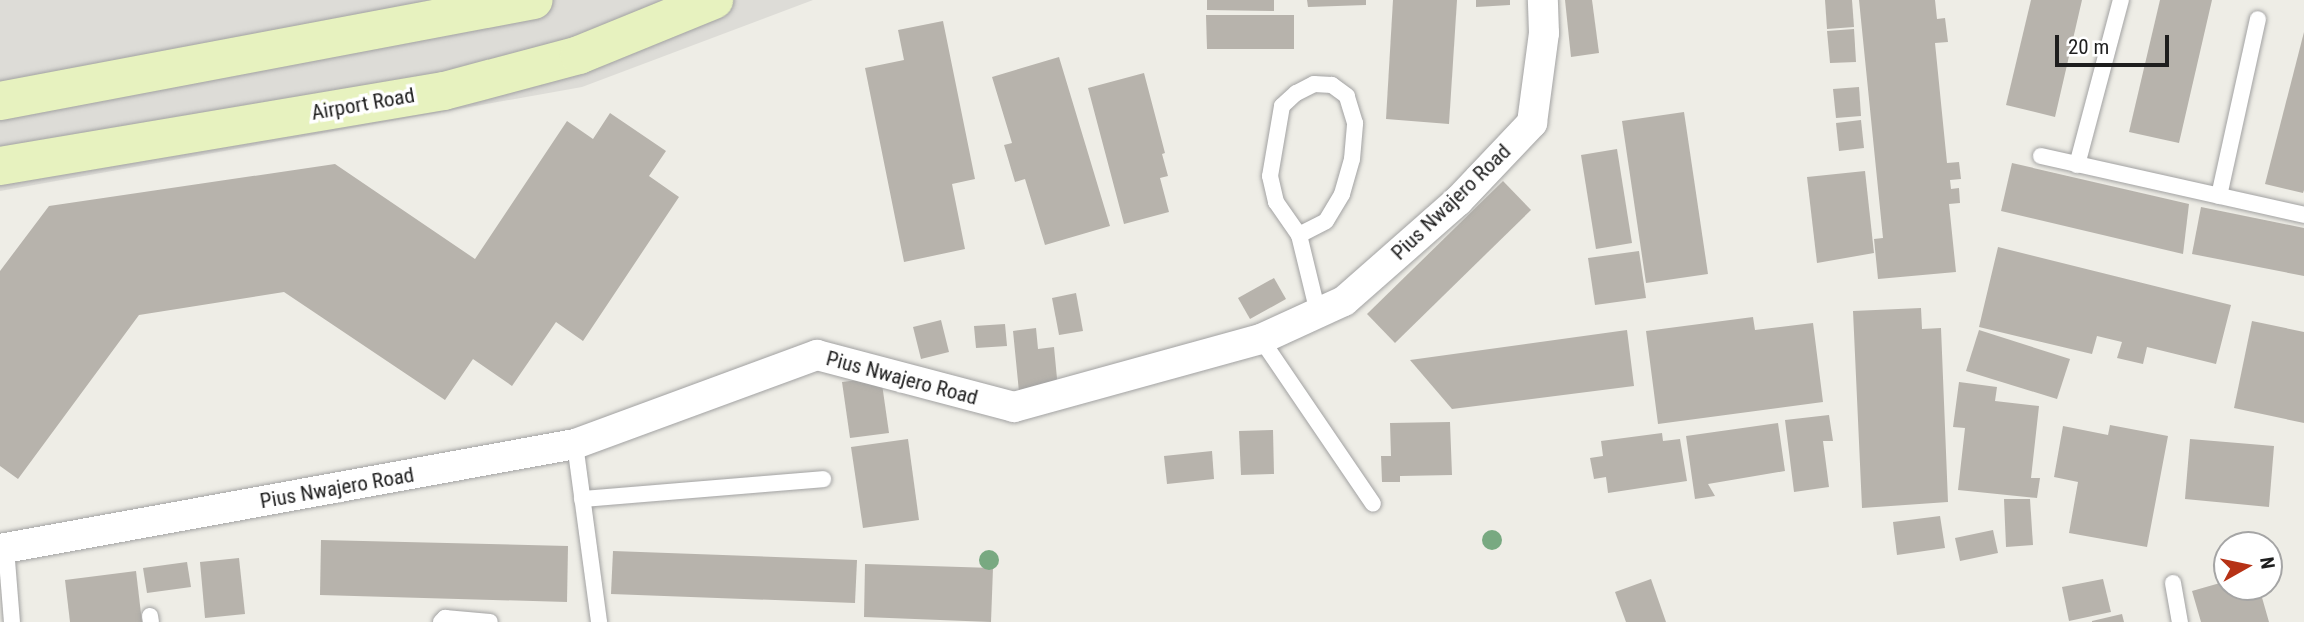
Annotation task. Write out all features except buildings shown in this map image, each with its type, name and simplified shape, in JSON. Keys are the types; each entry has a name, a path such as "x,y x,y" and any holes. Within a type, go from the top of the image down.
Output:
{"main road":[{"path":"0,101 534,0"},
{"name":"Airport Road","path":"0,166 444,91 579,55 714,0"}],"street":[{"name":"Pius Nwajero Road","path":"3,548 575,444 817,355 1014,407 1261,339 1344,301 1458,201 1532,123 1544,33 1543,0"}],"lane":[{"path":"2077,165 2121,0"},
{"path":"2219,196 2258,19"},
{"path":"1299,235 1326,221 1342,194 1352,159 1355,123 1347,96 1332,85 1314,84 1296,93 1282,106 1270,176 1276,202 1299,235 1318,313"},
{"path":"2041,156 2304,215"},
{"path":"1261,339 1373,504"},
{"path":"575,444 599,622"},
{"path":"582,499 823,479"},
{"path":"3,548 12,622"},
{"path":"2173,583 2180,622"},
{"path":"441,622 445,618 490,622"}],"shaded area":[{"path":"0,0 813,0 582,87 0,191"}]}
